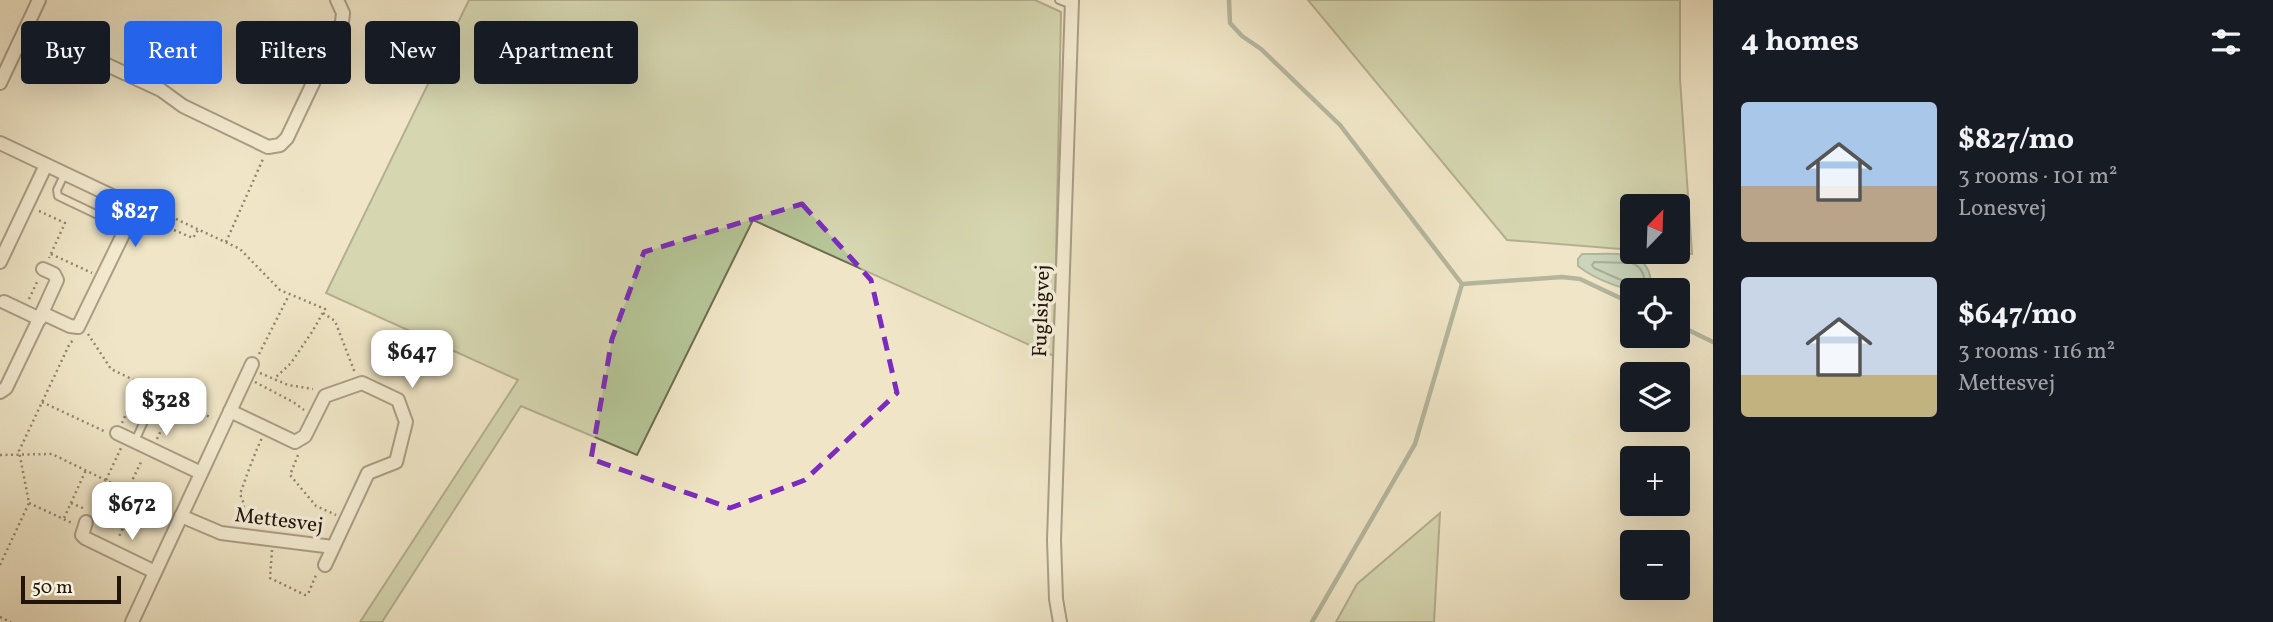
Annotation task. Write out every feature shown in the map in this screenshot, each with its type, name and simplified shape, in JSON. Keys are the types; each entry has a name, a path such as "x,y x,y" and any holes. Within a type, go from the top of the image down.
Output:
{"street":[{"path":"29,21 39,0"},
{"path":"110,66 160,90 183,106 268,147 280,145 287,138 342,22 343,13 337,0"},
{"name":"Fuglsigvej","path":"1060,622 1056,599 1054,540 1068,2"},
{"path":"0,83 21,38"},
{"path":"0,143 127,203 132,207 133,214 103,278 84,330 23,311 4,302"},
{"path":"0,262 46,164"},
{"path":"0,392 6,388 57,280 54,274 43,269"},
{"path":"132,622 249,370"},
{"path":"230,411 299,442 305,436 325,396 358,383"},
{"name":"Mettesvej","path":"325,565 368,473 396,462 406,427 398,400 366,383 358,383"},
{"path":"126,437 201,473"},
{"name":"Mettesvej","path":"181,516 221,533 333,547"},
{"path":"85,525 83,537 155,572"}],"lane":[{"path":"65,173 57,190 58,196 126,228"},
{"path":"126,437 152,404"}],"path":[{"path":"226,242 268,147"},
{"path":"23,311 65,223 27,205"},
{"path":"132,207 147,205 240,249 277,288 325,309 296,357 274,379"},
{"path":"153,225 162,225 194,238 198,229"},
{"path":"51,254 103,278"},
{"path":"249,370 289,295"},
{"path":"323,313 335,321 358,383"},
{"path":"0,565 29,503 18,454 70,343 84,330 109,368 224,424"},
{"path":"249,370 288,385 316,390 325,396"},
{"path":"249,370 315,416"},
{"path":"106,480 126,437 139,384"},
{"path":"128,490 175,401"},
{"path":"42,402 113,435 126,437"},
{"path":"240,536 244,504 240,494 250,471 249,466 267,429"},
{"path":"299,442 301,449 290,475 316,506 346,519"},
{"path":"0,455 52,454 134,494 136,499 112,551"},
{"path":"63,519 86,470"},
{"path":"29,503 63,519 85,525"},
{"path":"273,540 270,578 307,595 321,566 325,565"},
{"path":"0,617 11,622"}],"highlighted area":[{"path":"802,204 871,280 897,393 805,480 730,508 591,459 612,339 644,252"}],"shaded area":[{"path":"469,0 1035,0 1061,12 1054,356 753,220 637,455 521,406 382,622 360,622 518,380 326,293 428,84 460,84 459,21"},
{"path":"1308,0 1680,0 1680,79 1688,194 1620,194 1620,249 1507,240"},
{"path":"1440,513 1434,622 1336,622 1357,584"}],"water":[{"path":"1582,254 1620,255 1620,264 1644,264 1650,278 1620,278 1620,286 1604,281 1578,266 1578,259"}],"waterway":[{"path":"1229,0 1230,23 1340,125 1462,284 1415,444 1312,622"},
{"path":"1462,284 1562,277 1580,279 1620,298"},
{"path":"1690,331 1713,342"}]}
